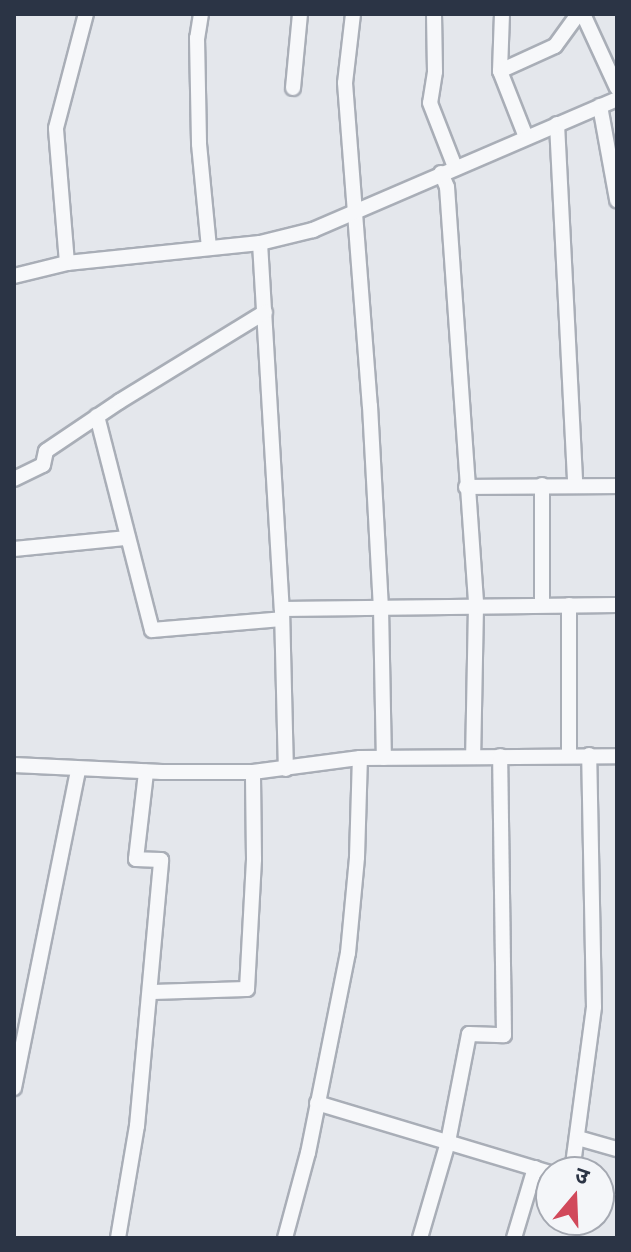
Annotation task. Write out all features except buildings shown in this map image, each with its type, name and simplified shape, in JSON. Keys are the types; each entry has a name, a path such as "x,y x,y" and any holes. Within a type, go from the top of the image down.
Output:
{"street":[{"path":"67,263 56,128 86,14"},
{"path":"201,14 197,38 199,144 209,247"},
{"path":"293,88 300,14"},
{"path":"353,14 345,83 357,214 381,607 384,758"},
{"path":"434,14 435,72 430,103 448,170 476,606 473,756"},
{"path":"502,14 500,71 526,137"},
{"path":"500,71 555,46 581,14 617,88"},
{"path":"14,276 67,263 260,243 313,230 357,214 448,170 617,99"},
{"path":"600,106 617,200"},
{"path":"557,124 575,485"},
{"path":"260,243 282,614 286,769"},
{"path":"14,479 43,465 46,451 97,416 265,312"},
{"path":"97,416 152,630 282,614 381,607 617,605"},
{"path":"542,485 542,605"},
{"path":"466,487 617,486"},
{"path":"14,549 127,538"},
{"path":"569,605 569,756"},
{"path":"575,1156 594,1007 589,755"},
{"path":"420,1238 448,1142 469,1034 504,1035 500,756"},
{"path":"14,765 146,772 253,772 360,758 617,756"},
{"path":"285,1238 348,953 357,857 360,758"},
{"path":"14,1088 78,770"},
{"path":"118,1238 137,1126 152,992 161,860 136,859 146,772"},
{"path":"152,992 247,989 254,859 253,772"},
{"path":"317,1103 535,1168 514,1238"},
{"path":"578,1138 617,1149"}]}
